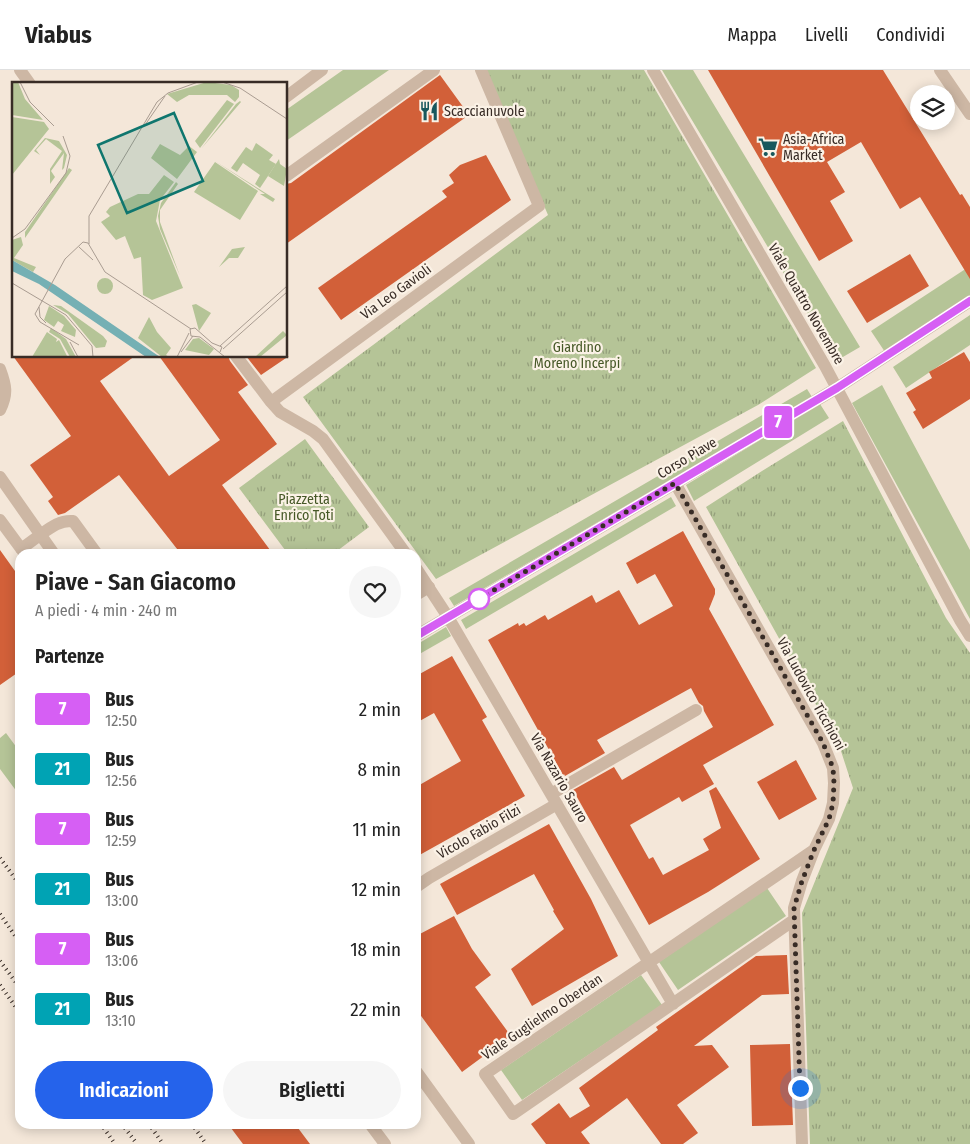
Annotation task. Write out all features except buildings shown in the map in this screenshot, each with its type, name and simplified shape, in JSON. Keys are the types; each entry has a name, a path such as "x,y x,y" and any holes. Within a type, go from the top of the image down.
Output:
{"street":[{"path":"20,70 29,82"},
{"path":"288,96 322,70"},
{"path":"288,175 434,70"},
{"name":"Via Leo Gavioli","path":"271,402 539,206 481,70"},
{"name":"Viale Quattro Novembre","path":"652,70 837,388 970,636"},
{"path":"940,70 970,114"},
{"name":"Corso Piave","path":"421,633 837,388 970,301"},
{"path":"238,358 280,412 302,423 314,431 322,440 402,549"},
{"path":"0,369 5,382 6,393 0,410"},
{"path":"0,477 50,549"},
{"name":"Via Ludovico Ticchioni","path":"675,483 823,743 833,768 833,803 829,819 814,850 794,908 802,1144"},
{"path":"0,520 22,549"},
{"path":"25,549 40,534 65,520 74,521 94,549"},
{"name":"Via Nazario Sauro","path":"421,575 448,617 673,1004"},
{"path":"421,592 429,587"},
{"name":"Vicolo Fabio Filzi","path":"421,884 696,710"},
{"name":"Viale Guglielmo Oberdan","path":"794,920 513,1114 485,1074 814,850"},
{"path":"421,1078 469,1144"},
{"path":"374,1129 385,1144"}],"green space":[{"path":"343,70 389,70 288,140 288,109"},
{"name":"Giardino Moreno Incerpi","path":"486,70 644,70 816,368 758,405 436,579 421,558 421,549 414,549 303,397 548,215"},
{"path":"662,70 693,70 860,347 836,361"},
{"path":"970,266 970,295 885,352 871,331"},
{"path":"970,315 970,345 906,388 893,367"},
{"path":"882,385 970,550 970,619 852,403"},
{"path":"807,389 812,397 454,606 449,598"},
{"path":"820,404 829,418 694,501 686,485"},
{"path":"843,421 946,618 970,653 970,1144 810,1144 802,913 853,788 840,748 706,507"},
{"name":"Piazzetta Enrico Toti","path":"305,439 369,527 340,549 284,549 239,488"},
{"path":"671,497 676,506 466,629 461,620"},
{"path":"446,627 451,636 421,653 421,642"},
{"path":"6,733 15,745 15,789 0,769 0,738"},
{"path":"767,888 786,916 678,990 659,962"},
{"path":"641,975 662,1005 522,1100 501,1070"}],"railway":[{"path":"0,858 15,878"},
{"path":"0,914 15,936"},
{"path":"0,961 15,981"},
{"path":"0,985 15,1006"},
{"path":"104,1129 115,1144"},
{"path":"126,1129 137,1144"},
{"path":"152,1129 163,1144"},
{"path":"196,1129 206,1144"}],"bus line":[{"name":"7","path":"421,633 837,388 970,301"}],"place":[{"name":"Scaccianuvole","path":"429,111"},
{"name":"Asia-Africa Market","path":"768,147"}],"route":[{"path":"479,599 675,483 823,743 833,768 833,803 829,819 814,850 794,908 800,1088"}]}
